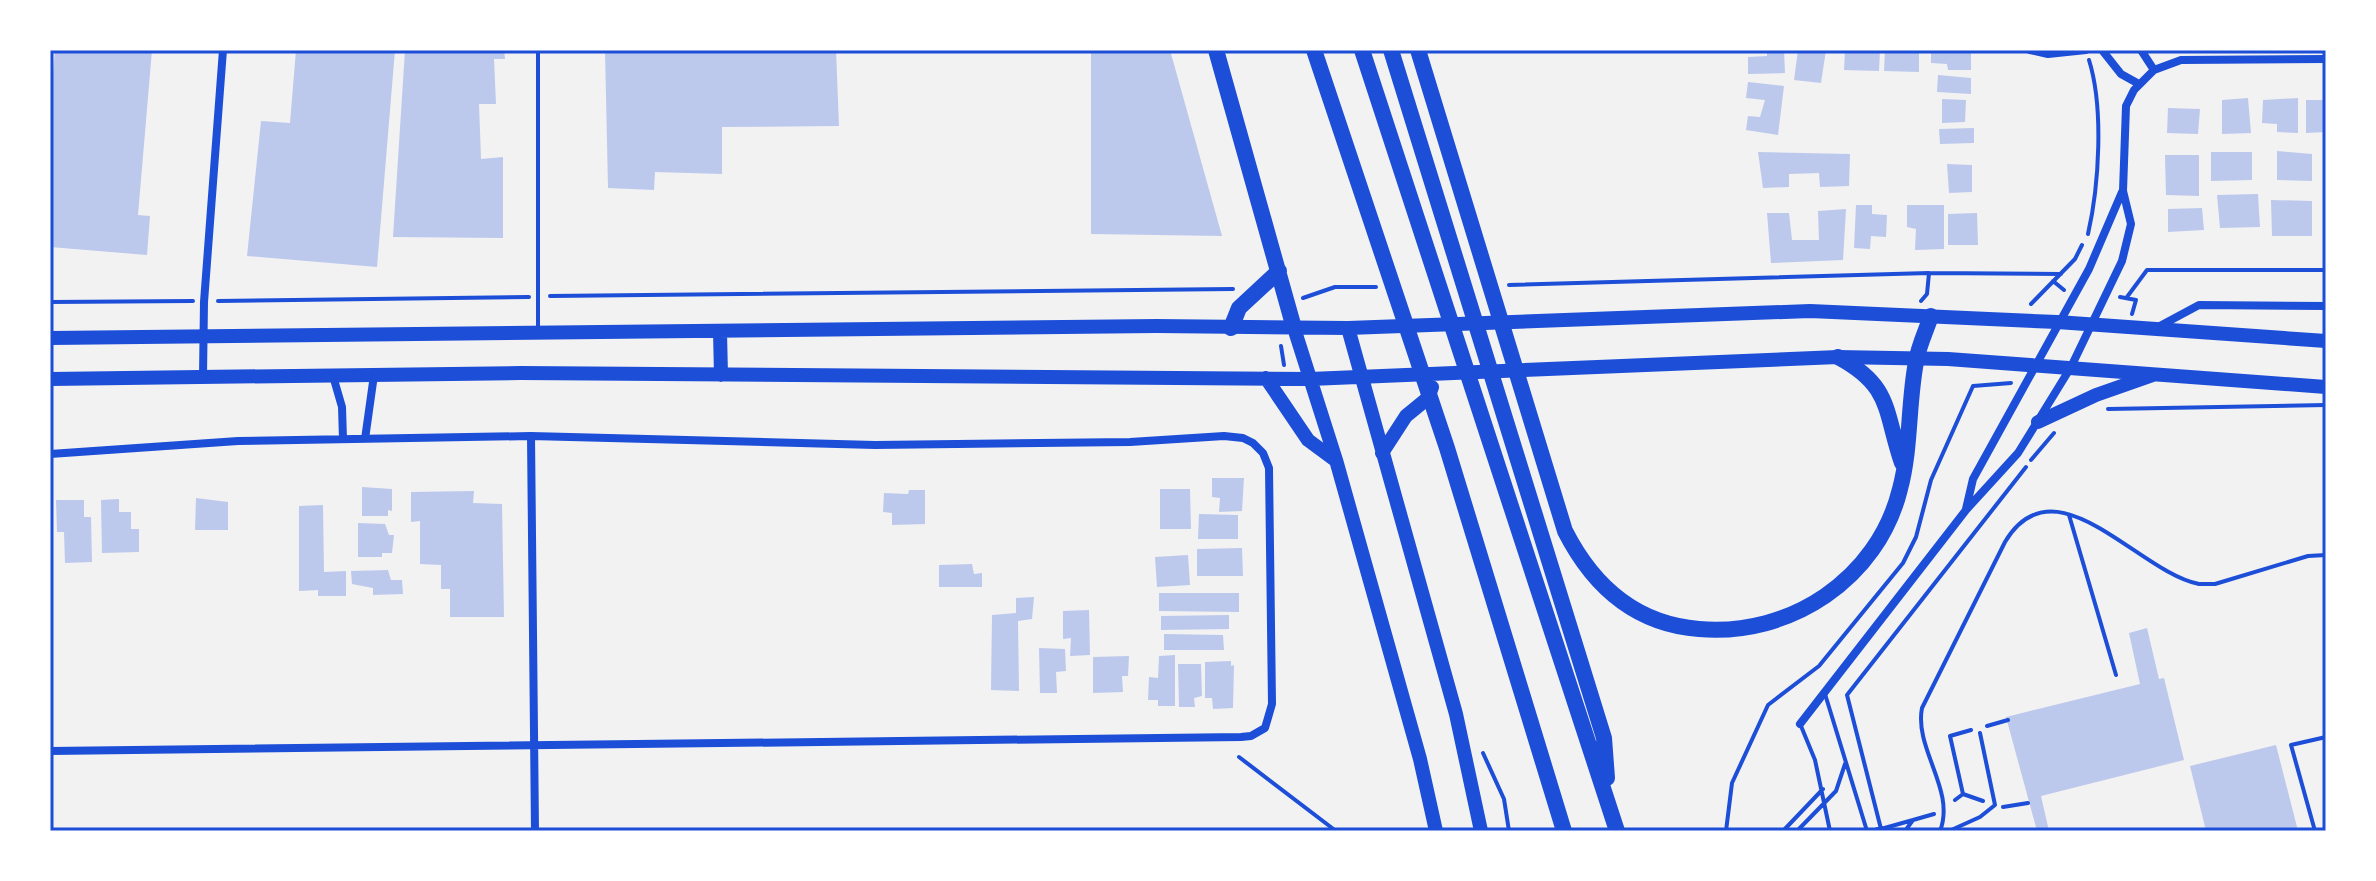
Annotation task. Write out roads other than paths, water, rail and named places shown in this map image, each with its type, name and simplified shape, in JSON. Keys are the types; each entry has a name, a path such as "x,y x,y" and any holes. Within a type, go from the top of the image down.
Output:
{"highway":[{"path":"1216,50 1287,299 1286,328"},
{"path":"1305,50 1328,96"},
{"path":"1314,50 1385,253 1564,831"},
{"path":"1362,50 1431,251 1617,831"},
{"path":"1391,50 1604,738 1609,803"},
{"path":"1418,50 1565,531 1594,579 1644,616 1680,628 1713,631 1769,624 1801,612 1826,597 1848,577 1887,526 1904,468 1916,358 1931,316"},
{"path":"1231,328 1239,308 1279,271"},
{"path":"1838,357 1862,371 1879,388 1904,468"}],"main road":[{"path":"50,338 1348,328 1764,312 2057,322 2326,341"},
{"path":"1286,328 1310,379 1336,460 1420,759 1436,831"},
{"path":"1348,328 1456,714 1481,831"},
{"path":"720,332 721,375"},
{"path":"50,379 375,374 1310,379 1838,357 2071,367 2326,387"},
{"path":"2038,422 2157,373"},
{"path":"1382,453 1406,416 1428,398 1436,375"},
{"path":"1266,378 1308,440 1336,460"}],"street":[{"path":"203,376 204,302 223,50"},
{"path":"2030,50 2048,54 2086,50"},
{"path":"2102,50 2121,74 2139,84"},
{"path":"2141,50 2154,70"},
{"path":"1800,724 1966,510 1997,480 2038,422 2094,324 2122,261 2131,224 2123,191 2124,114 2139,84 2154,70 2190,59 2326,59"},
{"path":"1966,510 1973,479 2089,269 2123,191"},
{"path":"2154,330 2190,307 2208,304 2326,306"},
{"path":"365,439 375,374"},
{"path":"333,376 342,407 343,439"},
{"path":"531,436 535,831"},
{"path":"50,454 238,441 531,436 875,445 1130,442 1224,436 1253,443 1263,453 1269,468 1272,704 1265,728 1251,736 1241,737 50,751"}],"lane":[{"path":"537,333 540,296 538,50"},
{"path":"1940,831 1944,808 1921,723 1925,700 2013,528 2020,520 2040,511 2069,515 2105,531 2189,583 2215,584 2308,556 2326,555"},
{"path":"2069,515 2116,675"},
{"path":"1825,694 1870,831"},
{"path":"1800,724 1823,789 1830,831"},
{"path":"1949,831 1980,817 1995,805 1980,733"},
{"path":"2315,831 2291,745 2326,737"},
{"path":"1797,831 1836,791 1845,761"},
{"path":"1783,831 1823,789"}]}
